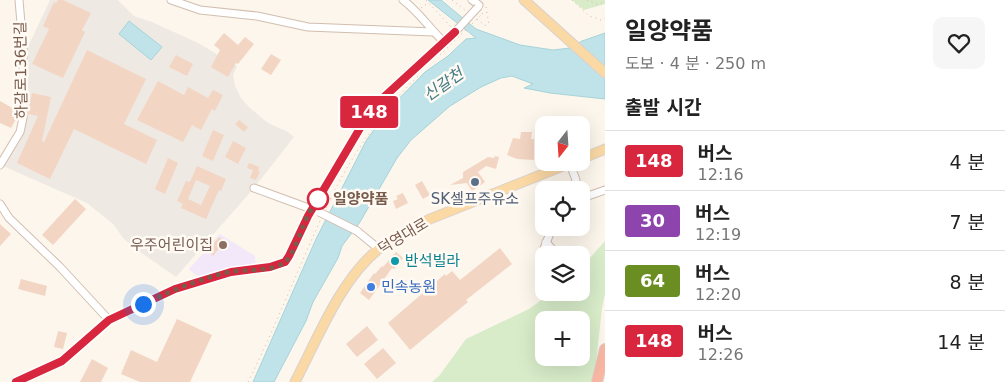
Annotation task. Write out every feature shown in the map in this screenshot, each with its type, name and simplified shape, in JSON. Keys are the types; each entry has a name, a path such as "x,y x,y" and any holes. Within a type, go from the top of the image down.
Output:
{"highway":[{"path":"597,382 605,349"}],"main road":[{"path":"524,0 605,73"},
{"path":"590,155 605,149"},
{"name":"덕영대로","path":"295,382 349,281 379,249 408,230 430,219 552,171"}],"street":[{"name":"하갈로136번길","path":"0,165 20,132 23,118 23,47 19,0"},
{"path":"171,0 200,10 257,16 308,27 433,32"},
{"path":"403,0 417,11 433,32 444,42"},
{"path":"16,382 62,361 109,320 175,289 198,280 231,272 270,267 285,262 309,208 372,108 455,32 480,4 472,0"},
{"path":"254,188 309,208 357,231 379,249"},
{"path":"590,195 605,190"},
{"path":"0,204 9,218 60,267 109,320"},
{"path":"545,246 549,236"},
{"path":"546,242 549,246"}],"path":[{"path":"426,0 455,32"},
{"path":"572,0 589,16 601,20 605,18"},
{"path":"587,0 597,4 605,2"},
{"path":"417,11 429,2"},
{"path":"435,60 486,10 489,26"},
{"path":"327,207 374,125 403,90 421,72"},
{"path":"248,382 321,214"}],"shaded area":[{"path":"50,0 118,0 134,16 198,43 237,66 233,75 235,86 241,98 268,123 288,132 294,137 254,188 176,277 136,249 123,238 113,224 87,203 3,166 21,132 26,51"},
{"name":"우주어린이집","path":"220,234 255,256 256,266 230,269 198,277 189,269"}],"green space":[{"path":"572,0 605,0 605,4 584,10"},
{"path":"605,241 605,294 594,382 432,382 439,376 466,339 529,309 540,301 590,301 590,258"}],"water":[{"name":"신갈천","path":"428,0 441,0 476,29 520,45 553,50 570,48 582,41 605,33 605,99 524,88 533,84 512,76 501,78 481,87 450,106 411,140 397,158 360,222 342,246 338,258 313,302 306,321 274,382 253,382 316,239 366,141 388,110 425,72 448,56 466,39 476,38"},
{"path":"129,21 162,47 151,60 119,34"}],"building":[{"path":"58,0 63,0 91,13 82,30 85,32 63,78 32,64 49,29 43,26 54,2 56,3"},
{"path":"224,33 238,45 245,37 254,44 238,64 236,63 228,77 211,67 220,50 214,45"},
{"path":"87,50 146,79 124,124 157,140 146,164 74,129 50,179 17,163 38,116 28,114 32,93 51,97 42,141 44,142"},
{"path":"271,54 281,60 271,75 261,69"},
{"path":"176,55 193,64 187,76 169,67"},
{"path":"158,81 184,95 188,87 208,98 213,90 223,95 215,111 212,109 201,130 192,125 183,142 137,120"},
{"path":"0,101 18,111 18,116 11,128 0,123"},
{"path":"239,120 248,127 244,132 235,124"},
{"path":"213,130 224,135 213,161 202,156"},
{"path":"521,132 532,132 534,160 517,159 507,155 513,138 520,139"},
{"path":"233,141 246,148 238,164 225,157"},
{"path":"495,156 499,157 496,169 486,166 478,172 485,182 472,191 467,183 450,185 463,178 463,172 488,157 494,158"},
{"path":"168,158 178,163 165,194 155,189"},
{"path":"249,163 259,167 258,171 260,172 256,180 250,178 253,170 247,168"},
{"path":"197,166 226,179 206,219 181,208 183,204 177,201 186,181 190,182","holes":["196,180 210,186 201,205 188,199"]},
{"path":"422,181 430,195 423,199 415,185"},
{"path":"403,193 408,203 396,209 393,201 398,199 396,196"},
{"path":"75,199 86,209 53,245 42,235"},
{"path":"0,224 11,234 0,246"},
{"path":"219,237 225,241 213,256 207,251"},
{"path":"500,248 512,264 466,300 468,302 410,350 388,323 445,274 446,276 452,271 460,280"},
{"path":"396,252 403,258 394,269 392,268 369,300 360,293 374,273 383,267"},
{"path":"21,279 47,286 45,296 18,289"},
{"path":"177,319 212,335 190,382 140,382 121,374 131,350 157,362"},
{"path":"367,326 378,340 357,357 346,344"},
{"path":"58,331 67,333 63,349 54,347"},
{"path":"383,348 396,363 377,379 364,364"},
{"path":"92,359 108,368 101,382 80,382"}],"bus line":[{"name":"148","path":"16,382 62,361 109,320 175,289 198,280 231,272 270,267 285,262 308,216 372,108 455,32"}],"place":[{"name":"SK셀프주유소","path":"475,182"},
{"name":"일양약품","path":"318,199"},
{"name":"우주어린이집","path":"223,245"},
{"name":"반석빌라","path":"395,261"},
{"name":"민속농원","path":"371,287"}],"route":[{"path":"143,304 198,280 231,272 270,267 285,262 320,194 318,199"}]}
